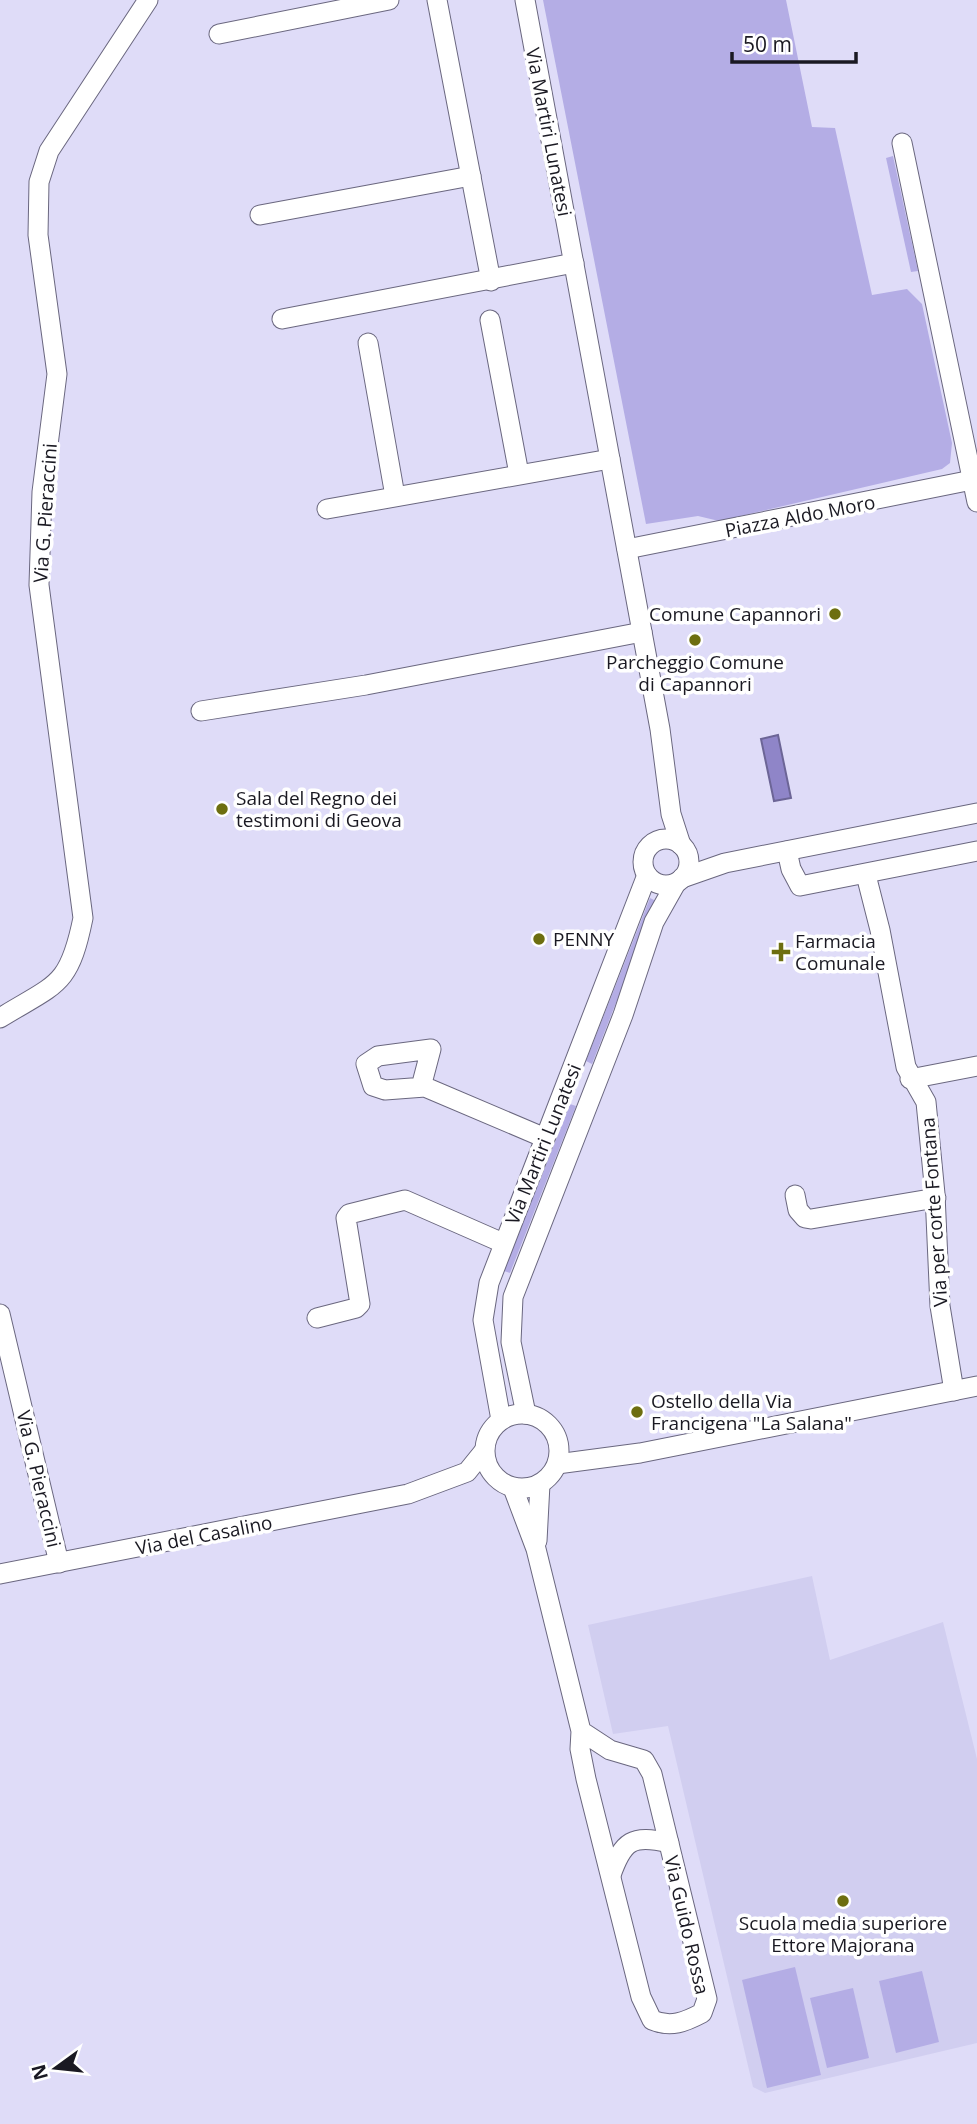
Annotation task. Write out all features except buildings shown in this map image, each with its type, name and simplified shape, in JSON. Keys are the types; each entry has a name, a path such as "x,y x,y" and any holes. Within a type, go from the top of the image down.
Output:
{"street":[{"name":"Via G. Pieraccini","path":"0,1018 63,979 75,958 83,918 39,585 42,492 57,374 38,235 39,182 50,151 63,128 149,0"},
{"path":"219,34 388,0"},
{"path":"438,0 491,281"},
{"name":"Via Martiri Lunatesi","path":"525,0 642,632 668,795 689,864 654,922 623,1015 549,1198 513,1297 511,1342 526,1414"},
{"path":"902,143 977,502"},
{"path":"260,215 471,176"},
{"path":"282,319 574,263"},
{"path":"489,320 519,474"},
{"path":"368,343 395,496"},
{"path":"327,509 610,459"},
{"name":"Piazza Aldo Moro","path":"627,549 972,480"},
{"path":"201,711 379,682 642,632"},
{"name":"Via Martiri Lunatesi","path":"501,1420 485,1339 483,1320 487,1289 648,875 643,861 645,853 654,843 667,813 668,795"},
{"path":"648,875 660,884 679,881 724,863 977,813"},
{"path":"654,843 668,839 709,862 724,863"},
{"path":"787,851 791,869 800,886 977,851"},
{"name":"Via per corte Fontana","path":"866,875 910,1079 926,1102 936,1198 940,1306 954,1391"},
{"path":"910,1079 977,1066"},
{"path":"421,1087 545,1138"},
{"path":"795,1195 798,1210 805,1218 811,1219 936,1198"},
{"path":"317,1318 360,1304 346,1218 349,1214 405,1200 503,1243"},
{"path":"487,1289 513,1297"},
{"name":"Via G. Pieraccini","path":"0,1314 59,1563"},
{"path":"557,1464 601,1459 977,1386"},
{"path":"556,1436 559,1455 557,1464 540,1484 513,1488 492,1474 484,1451 489,1433 501,1420 526,1414 544,1421 571,1449 601,1459"},
{"name":"Via del Casalino","path":"408,1494 467,1472 484,1451"},
{"name":"Via del Casalino","path":"0,1574 408,1494 442,1492 492,1474"},
{"name":"Via Guido Rossa","path":"536,1549 540,1484"},
{"name":"Via Guido Rossa","path":"513,1488 536,1549 581,1731 580,1749 586,1779 641,1997 652,2020 665,2025 684,2022 702,2013 707,1999 649,1766 644,1760 611,1751 581,1731"},
{"name":"Via Guido Rossa","path":"611,1875 623,1847 631,1842 651,1839 668,1843"}],"shaded area":[{"path":"543,0 786,0 812,127 835,128 872,295 907,289 922,304 952,443 950,463 942,469 719,521 698,516 646,524"},
{"path":"893,156 918,271 911,272 886,158"},
{"path":"778,735 791,798 774,801 761,739"},
{"path":"650,898 656,901 592,1064 586,1061"},
{"path":"570,1104 576,1106 510,1273 504,1271"},
{"name":"Scuola media superiore Ettore Majorana","path":"812,1576 830,1660 943,1622 977,1759 977,2043 765,2093 753,2087 668,1726 613,1734 588,1625"},
{"path":"795,1967 821,2075 767,2088 742,1980"},
{"path":"922,1971 939,2042 896,2053 879,1981"},
{"path":"853,1988 869,2058 827,2068 810,1998"}],"place":[{"name":"Comune Capannori","path":"835,614"},
{"name":"Parcheggio Comune di Capannori","path":"695,640"},
{"name":"Sala del Regno dei testimoni di Geova","path":"222,809"},
{"name":"PENNY","path":"539,939"},
{"name":"Farmacia Comunale","path":"781,952"},
{"name":"Ostello della Via Francigena \"La Salana\"","path":"637,1412"},
{"name":"Scuola media superiore Ettore Majorana","path":"843,1901"}]}
